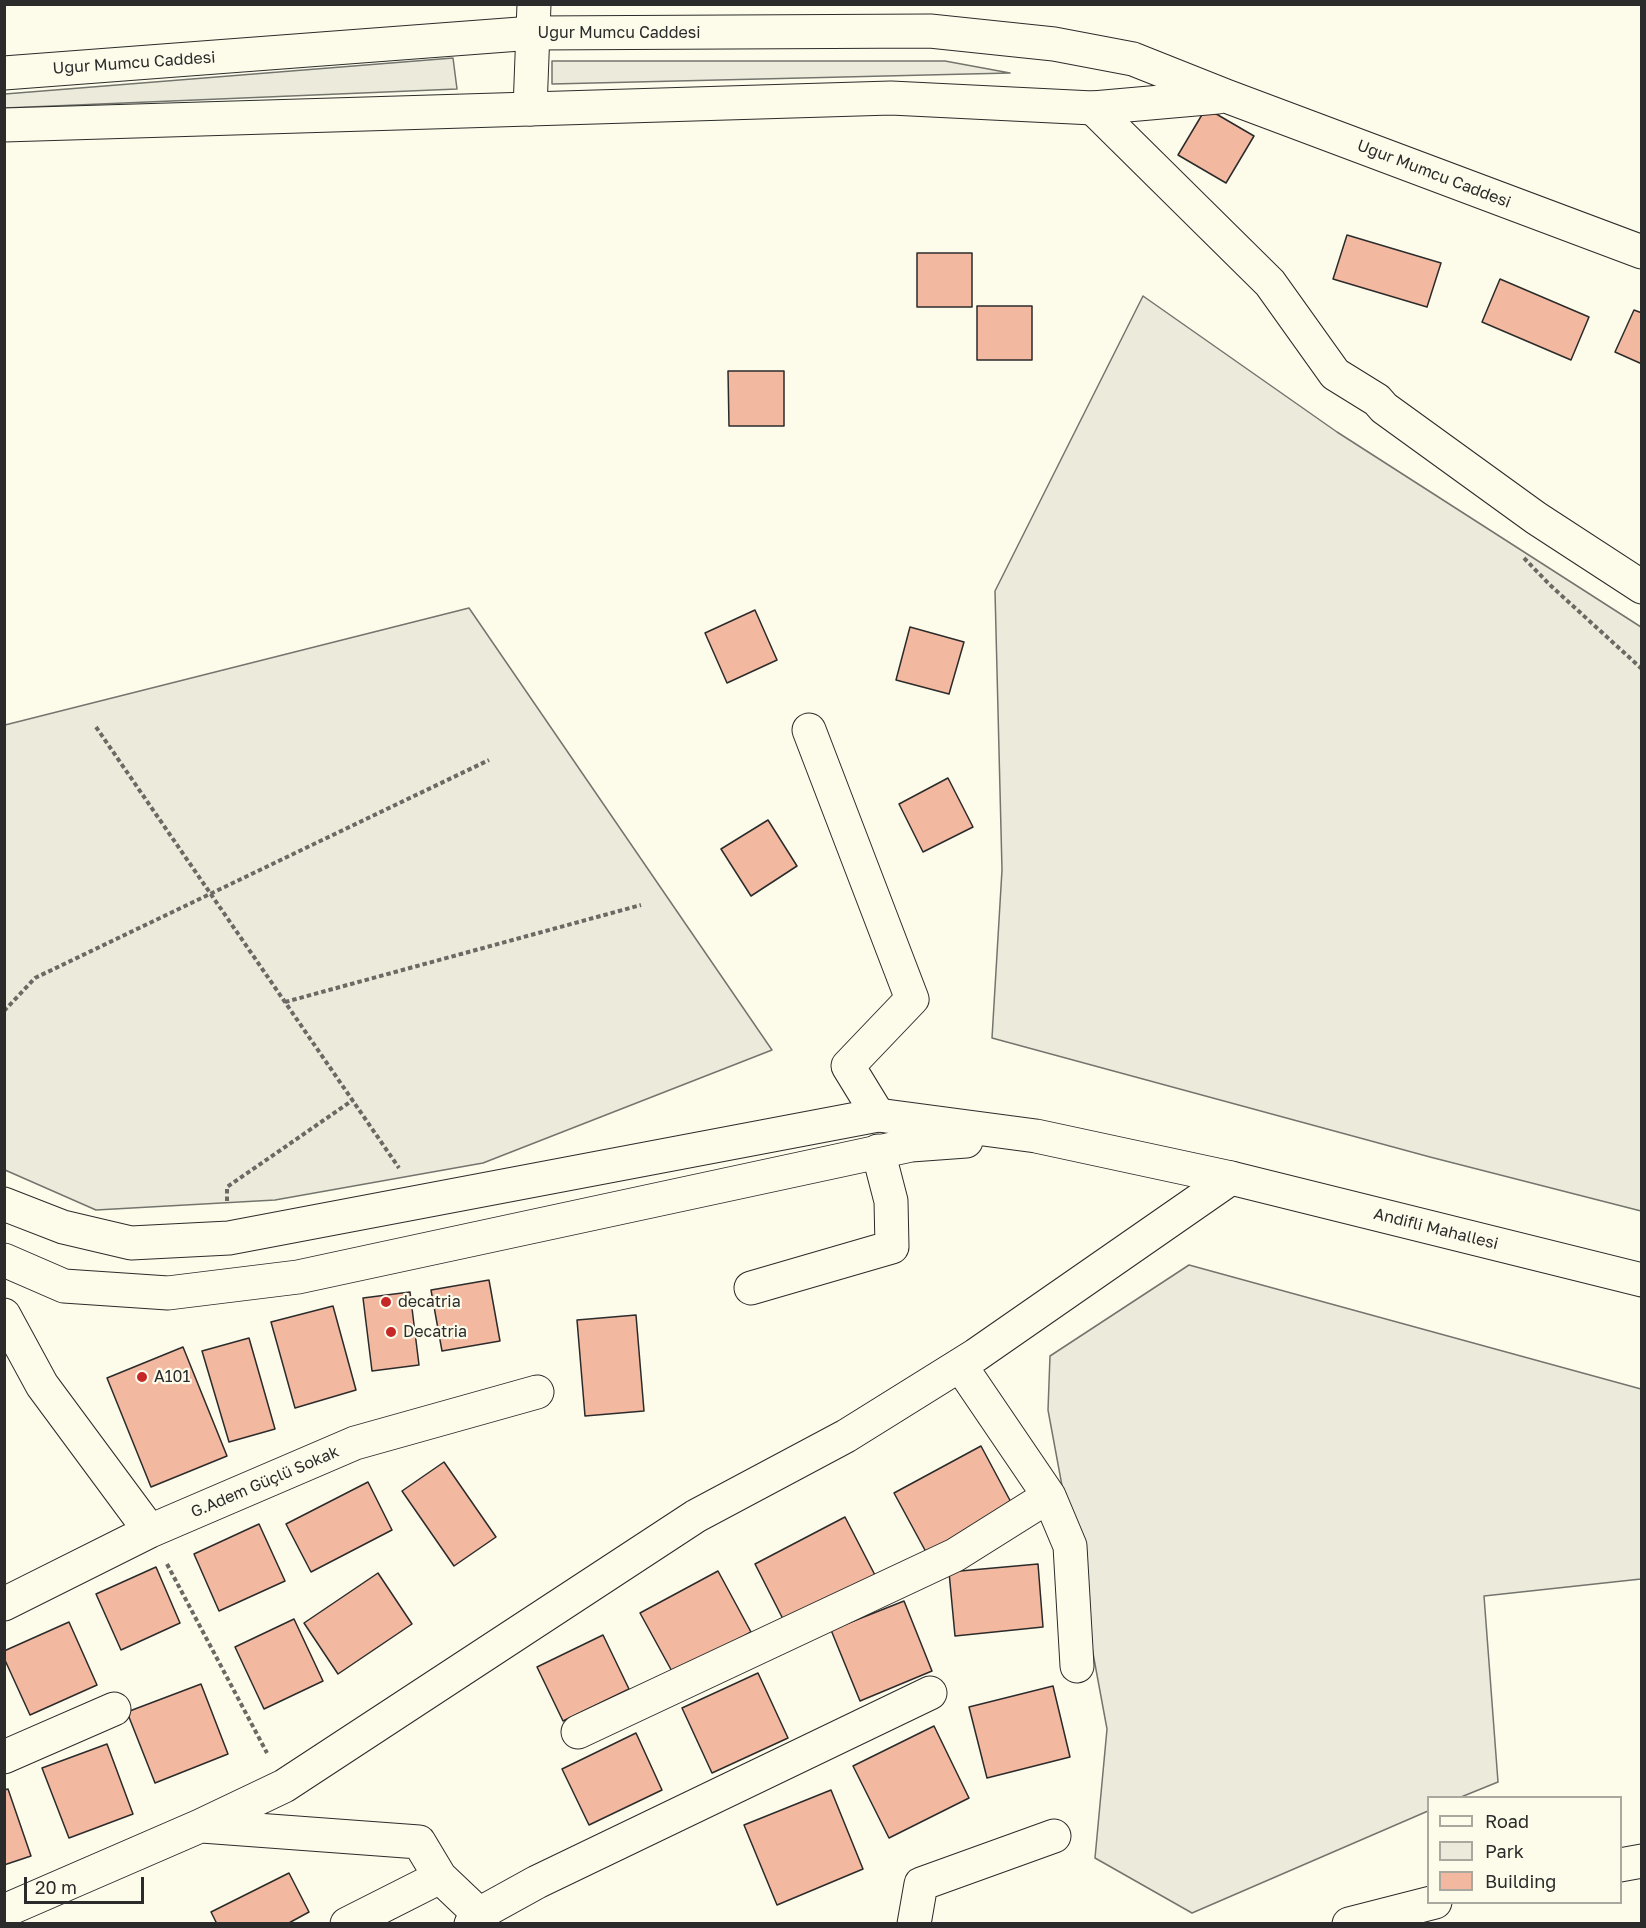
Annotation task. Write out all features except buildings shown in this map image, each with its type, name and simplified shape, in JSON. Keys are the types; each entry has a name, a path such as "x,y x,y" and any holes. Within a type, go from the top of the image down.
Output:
{"main road":[{"name":"Uğur Mumcu Caddesi","path":"4,73 534,19 930,31 1054,44 1133,59 1641,252"},
{"path":"530,109 534,19"},
{"name":"Uğur Mumcu Caddesi","path":"4,125 891,98 1093,108 1226,96"},
{"path":"1093,108 1270,283 1335,375 1377,400 1384,408 1536,518 1641,587"},
{"path":"809,730 912,999 848,1066 878,1115"},
{"path":"4,1204 63,1227 131,1243 229,1238 878,1115 1036,1136"},
{"path":"4,1260 64,1286 168,1293 298,1277 911,1145 1036,1136"},
{"name":"Andifli Mahallesi","path":"1036,1136 1231,1178 1641,1280"},
{"path":"751,1288 892,1247 891,1201 878,1151"},
{"path":"4,1911 200,1826 284,1786 696,1516 846,1436 960,1365 1231,1178"},
{"path":"4,1315 42,1385 150,1531"},
{"path":"960,1365 1049,1496 1070,1546 1077,1666"},
{"name":"G.Adem Güçlü Sokak","path":"4,1604 150,1531 355,1443 537,1392"},
{"path":"578,1732 955,1555 1049,1496"},
{"path":"200,1826 419,1842 440,1877 475,1919 537,1882 930,1693"},
{"path":"4,1757 114,1709"},
{"path":"914,1923 921,1884 1054,1836"},
{"path":"1622,1865 1641,1861"},
{"path":"346,1923 440,1877"},
{"path":"1349,1923 1427,1904"}],"path":[{"path":"96,727 397,1164"},
{"path":"4,1011 35,978 489,760"},
{"path":"285,1002 641,905"},
{"path":"227,1187 353,1100"},
{"path":"150,1531 284,1786"}],"green space":[{"path":"453,58 457,89 5,108 5,94"},
{"path":"552,61 945,61 1010,73 552,84"},
{"path":"1143,296 1337,432 1641,627 1641,1211 1430,1157 992,1038 1002,870 995,591"},
{"path":"469,608 772,1050 483,1163 275,1200 96,1210 5,1170 5,725"},
{"path":"1189,1265 1641,1389 1641,1579 1484,1596 1498,1782 1463,1796 1427,1796 1427,1811 1192,1913 1095,1858 1107,1729 1048,1410 1050,1356"}],"place":[{"name":"decatria","path":"386,1302"},
{"name":"Decatria","path":"391,1332"},
{"name":"A101","path":"142,1377"}]}
